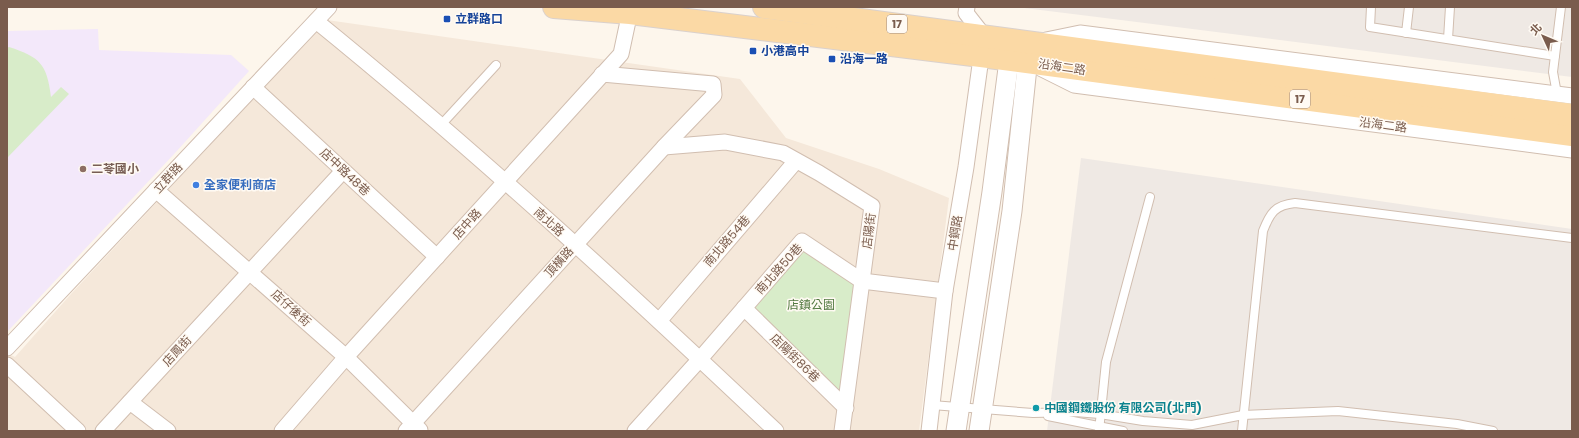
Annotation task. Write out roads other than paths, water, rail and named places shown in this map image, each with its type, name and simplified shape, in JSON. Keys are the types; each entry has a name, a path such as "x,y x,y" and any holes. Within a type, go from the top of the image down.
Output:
{"main road":[{"name":"17","path":"554,7 631,10 1020,51"},
{"name":"17","path":"764,7 983,46"},
{"name":"沿海二路","path":"1020,51 1572,115"},
{"name":"沿海二路","path":"1020,51 1572,135"}],"street":[{"name":"立群路","path":"7,348 329,7"},
{"path":"967,7 966,14 983,46"},
{"name":"店中路","path":"282,431 346,357 621,54 631,10"},
{"name":"南北路","path":"316,21 382,74 505,182 659,321 776,431"},
{"name":"沿海二路","path":"1020,51 1080,33 1572,96"},
{"name":"中鋼路","path":"929,431 946,292 983,46"},
{"path":"956,431 992,192 1020,51"},
{"path":"979,431 1012,211 1020,51"},
{"name":"沿海二路","path":"1020,51 1074,85 1572,150"},
{"name":"頂橫路","path":"414,429 575,245 664,147 714,95 713,84 602,74"},
{"name":"店中路48巷","path":"253,88 437,257"},
{"name":"店陽街","path":"664,147 725,142 783,153 819,173 872,206 842,431"},
{"name":"南北路54巷","path":"659,321 796,161"},
{"name":"店鳳街","path":"103,431 343,171"},
{"name":"店仔後街","path":"156,190 346,357 414,429"},
{"name":"南北路50巷","path":"700,359 802,241 862,281 946,292"},
{"name":"店陽街86巷","path":"744,308 846,408"},
{"path":"635,431 700,359"},
{"path":"7,365 78,431"},
{"path":"130,402 168,431"}],"lane":[{"path":"1371,7 1370,27 1555,56"},
{"path":"1406,33 1409,7"},
{"path":"1448,39 1450,7"},
{"path":"1557,94 1553,72 1561,7"},
{"path":"440,126 496,65"},
{"path":"1099,429 1106,362 1150,197"},
{"path":"1242,431 1263,231 1268,219 1275,209 1284,204 1295,203 1572,238"},
{"path":"932,405 960,406 1033,413 1075,412 1192,425 1244,415 1338,411 1457,424 1493,431"},
{"path":"1033,413 1099,429 1123,431"}],"place":[{"name":"立群路口","path":"447,19"},
{"name":"小港高中","path":"753,51"},
{"name":"沿海一路","path":"832,59"},
{"name":"二苓國小","path":"83,169"},
{"name":"全家便利商店","path":"196,185"},
{"name":"中國鋼鐵股份 有限公司(北門)","path":"1036,408"}],"park label":[{"name":"店鎮公園","path":"811,305"}]}
